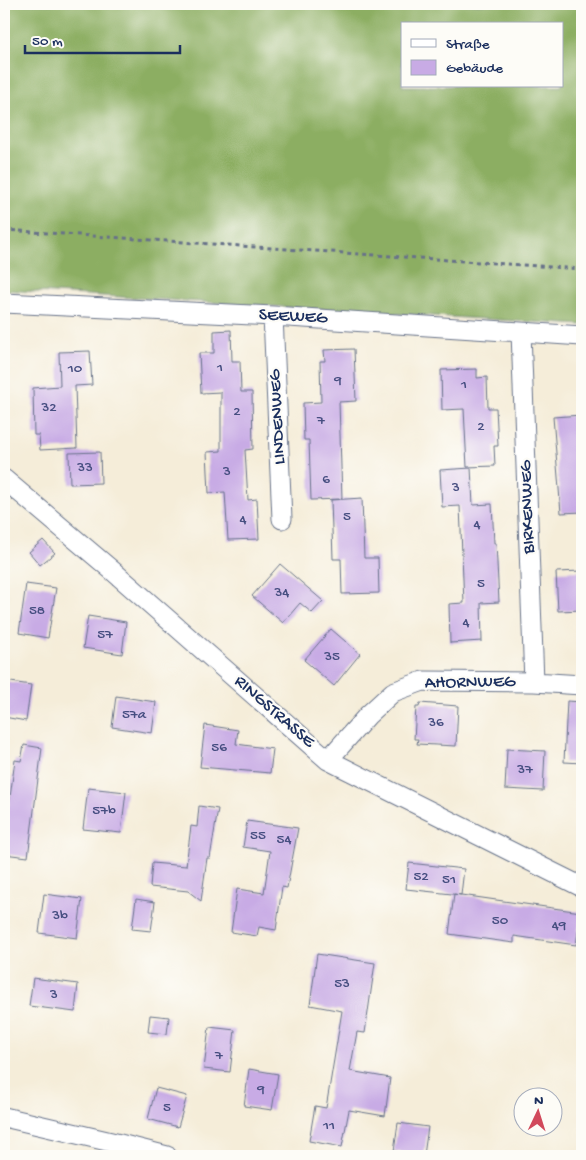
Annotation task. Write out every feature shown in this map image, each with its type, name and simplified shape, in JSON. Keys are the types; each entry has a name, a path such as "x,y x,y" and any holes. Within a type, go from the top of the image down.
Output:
{"street":[{"name":"SEEWEG","path":"4,303 273,316 582,336"},
{"name":"LINDENWEG","path":"273,316 282,519"},
{"name":"BIRKENWEG","path":"521,332 534,682"},
{"name":"RINGSTRASSE","path":"4,479 114,572 328,760 582,887"},
{"name":"AHORNWEG","path":"328,760 368,715 393,692 423,682 534,682 582,685"},
{"path":"4,1117 168,1156"}],"path":[{"path":"4,230 582,269"}],"green space":[{"path":"4,4 582,4 582,325 4,290"}],"building":[{"path":"231,330 232,361 240,361 241,392 252,392 253,449 245,450 248,500 257,499 259,539 228,540 225,492 209,493 207,452 221,451 221,392 201,393 199,353 214,353 214,331"},
{"path":"354,349 356,401 339,402 342,499 311,500 309,440 304,440 303,403 321,402 320,361 325,361 324,350"},
{"path":"90,351 92,385 75,386 77,448 40,450 39,435 34,435 33,388 60,386 59,352"},
{"path":"477,369 477,378 487,377 488,408 496,408 498,446 494,446 495,466 467,467 464,409 442,410 441,370"},
{"path":"582,415 582,512 561,513 553,417"},
{"path":"100,452 101,483 70,484 69,453"},
{"path":"471,468 473,505 492,504 499,602 481,603 482,641 450,643 449,604 464,603 460,506 442,507 440,470"},
{"path":"362,498 364,558 378,558 379,593 342,594 341,559 333,559 331,500"},
{"path":"43,540 55,553 40,565 29,552"},
{"path":"280,564 323,601 312,613 300,603 283,623 252,596"},
{"path":"582,571 582,610 558,611 556,572"},
{"path":"26,584 56,588 48,638 19,633"},
{"path":"88,616 126,622 122,654 83,648"},
{"path":"331,629 360,654 334,686 304,660"},
{"path":"4,681 31,685 26,721 4,717"},
{"path":"116,696 156,702 152,733 112,727"},
{"path":"567,701 582,702 582,763 564,762"},
{"path":"420,703 458,706 456,746 417,744 418,739 414,739 416,707 419,707"},
{"path":"205,725 238,730 236,744 273,749 270,773 200,767"},
{"path":"24,745 42,748 28,857 4,854 4,804 9,805 15,760 21,761"},
{"path":"507,749 545,751 543,791 505,789"},
{"path":"88,788 126,792 121,833 83,829"},
{"path":"199,806 218,809 210,858 207,858 201,901 188,891 150,887 152,863 186,866 191,826 197,827"},
{"path":"247,821 298,828 287,888 282,887 276,930 259,927 257,936 231,932 237,889 264,893 270,851 243,847"},
{"path":"409,863 464,869 461,895 406,889"},
{"path":"44,894 82,899 77,938 39,933"},
{"path":"454,894 581,912 576,945 514,936 514,943 449,934"},
{"path":"136,899 155,902 151,931 132,929"},
{"path":"317,954 375,963 365,1033 357,1032 350,1071 390,1078 385,1116 349,1110 342,1147 309,1141 315,1106 326,1108 342,1011 310,1005"},
{"path":"33,978 78,984 75,1012 29,1006"},
{"path":"150,1015 169,1017 167,1034 148,1032"},
{"path":"209,1027 235,1030 230,1072 204,1069"},
{"path":"249,1069 278,1074 272,1110 244,1106"},
{"path":"156,1088 187,1096 178,1127 148,1119"},
{"path":"398,1123 428,1127 424,1155 394,1151"}]}
